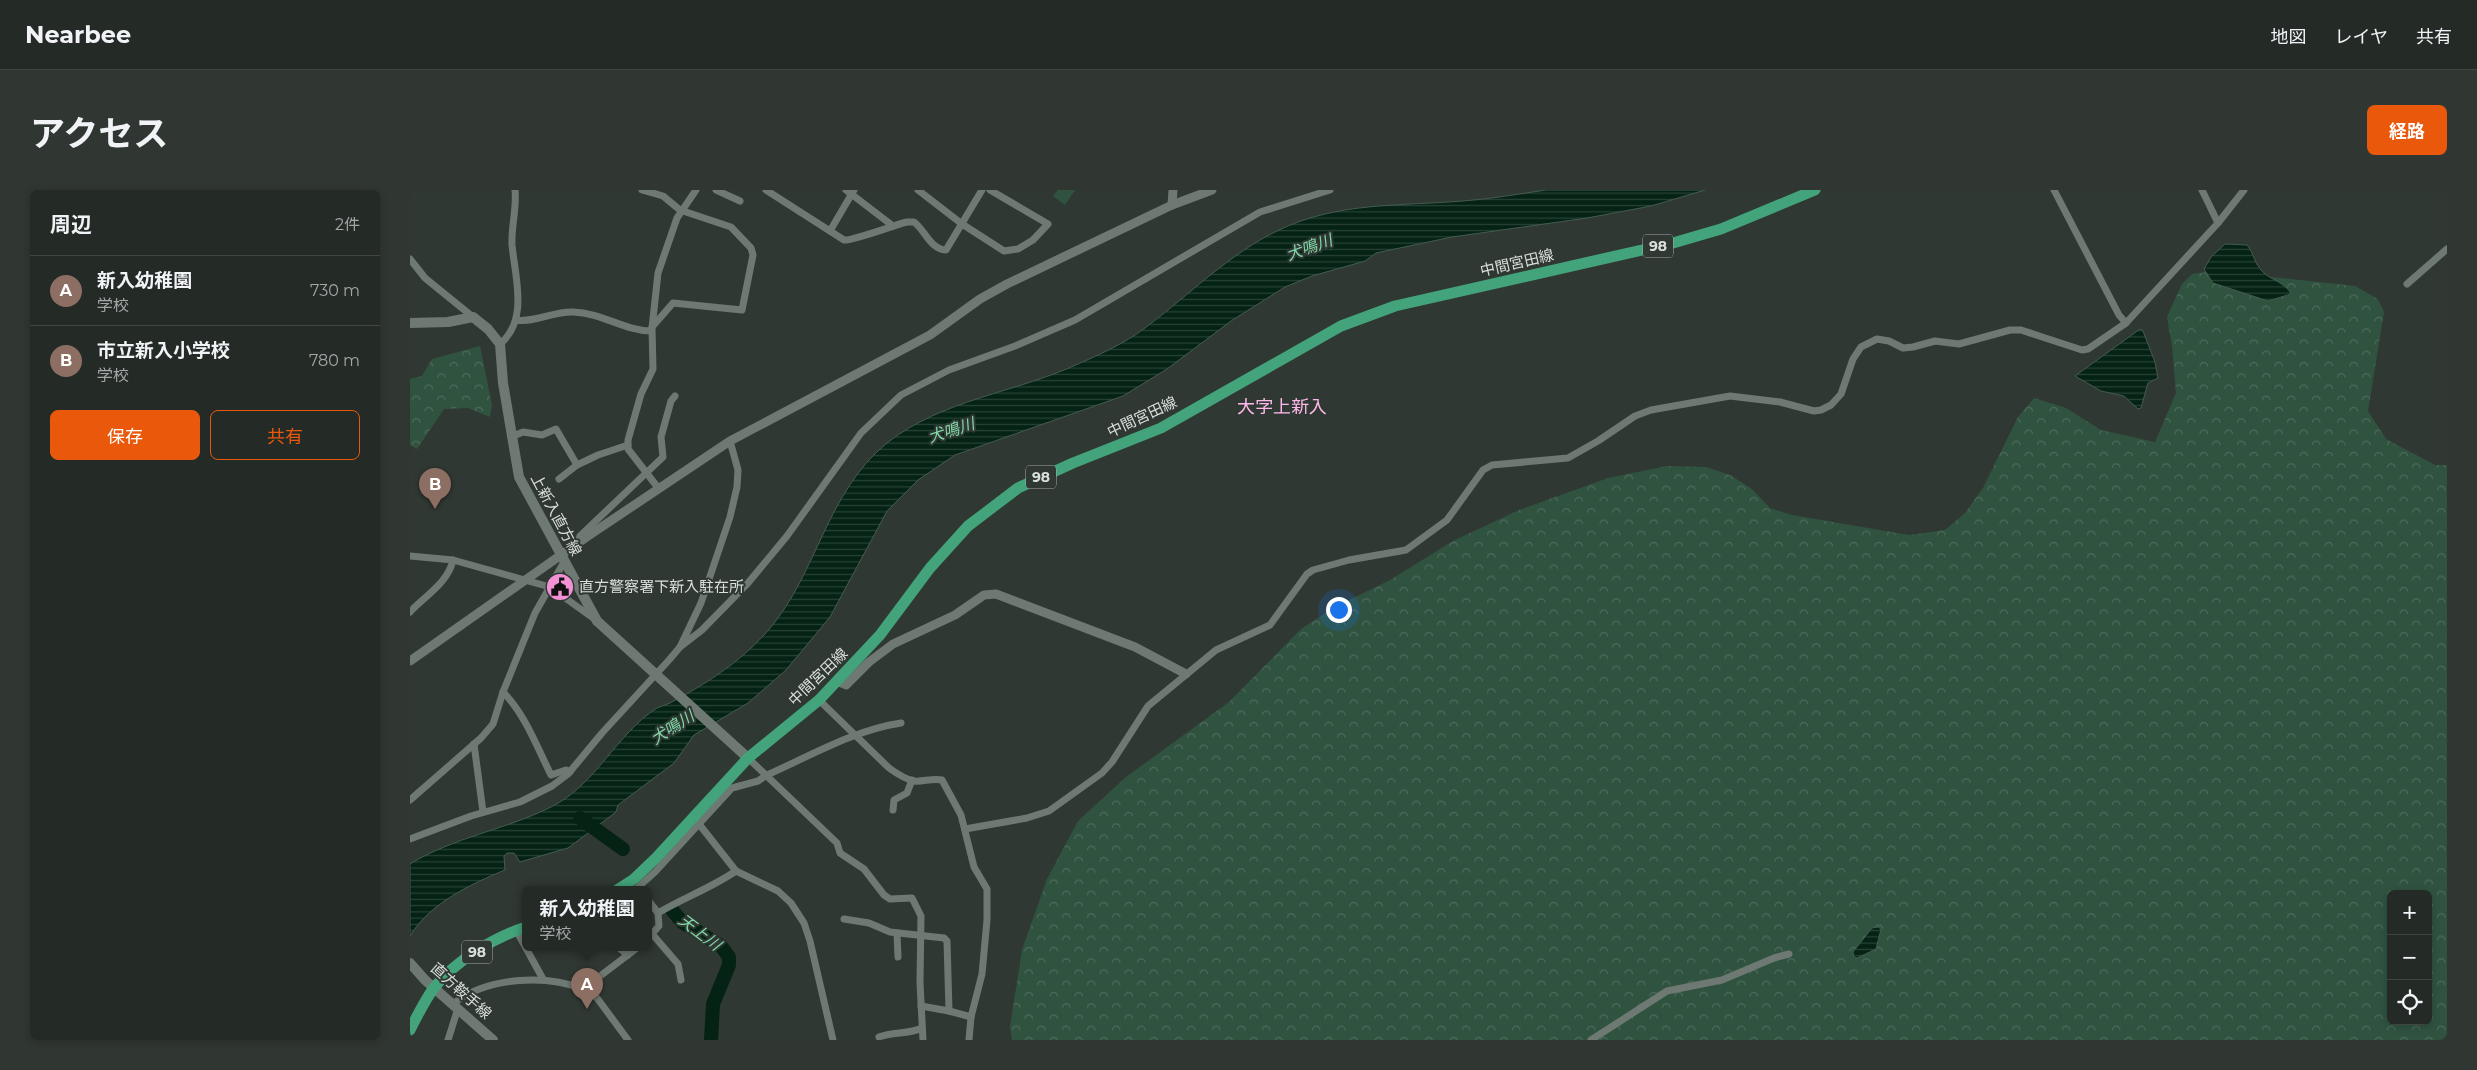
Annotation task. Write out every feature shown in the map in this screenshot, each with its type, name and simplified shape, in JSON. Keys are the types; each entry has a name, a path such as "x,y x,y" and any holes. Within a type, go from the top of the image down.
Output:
{"main road":[{"name":"中間宮田線","path":"623,886 634,879 656,858 748,758 837,682 889,624 930,568 968,526 1018,488 1161,428 1342,326 1395,306 1673,243 1721,229 1815,190"},
{"path":"410,323 448,322 473,318 488,329 500,344"},
{"name":"上新入直方線","path":"500,344 502,384 519,476 597,621 748,758"},
{"name":"98","path":"410,1030 435,987 457,965 521,929"},
{"name":"直方鞍手線","path":"410,963 425,980 493,1040"}],"street":[{"path":"500,344 509,336 516,320 518,276 512,244 515,190"},
{"path":"516,320 524,322 551,314 572,312 594,314 633,330 651,329 673,303 742,310 753,255 751,248 731,227 680,210 665,193 642,190"},
{"path":"659,489 628,449 628,445 636,410 653,369 651,329 658,273 680,210 696,190"},
{"path":"716,190 740,201"},
{"path":"766,190 844,240 851,241 893,226 914,222 940,250 946,250 982,190"},
{"path":"918,190 962,224 1004,251 1018,249 1033,240 1048,224 990,190"},
{"path":"1172,205 1173,190"},
{"path":"410,661 527,580 562,559 578,544 730,441 930,335 980,300 1007,284 1172,205 1212,190"},
{"path":"680,647 702,630 748,583 787,536 861,433 901,395 949,370 1015,346 1075,320 1260,212 1330,190"},
{"path":"2054,190 2119,315 2126,323"},
{"path":"2202,190 2218,223"},
{"path":"965,829 1027,818 1049,811 1102,773 1112,762 1148,706 1181,681 1186,674 1216,650 1270,625 1307,574 1313,570 1349,560 1406,550 1447,520 1483,470 1492,465 1568,458 1635,416 1651,410 1730,396 1780,402 1814,411 1821,410 1831,404 1841,394 1853,359 1861,347 1877,339 1889,340 1903,348 1935,341 1959,344 2010,330 2021,330 2082,350 2088,349 2126,323 2218,223 2244,190"},
{"path":"830,230 851,191 893,226"},
{"path":"2407,284 2447,249"},
{"path":"410,259 425,278 473,318"},
{"path":"578,544 580,536 663,456 661,437 675,396"},
{"path":"511,437 523,432 542,435 556,429 577,465"},
{"path":"410,839 483,812 520,802 552,786 570,772 657,677 680,647 700,603 730,517 737,487 738,470 730,441"},
{"path":"560,479 577,465 598,455 628,445"},
{"path":"410,556 453,560 550,587 597,621"},
{"path":"410,800 474,744 493,724 503,692 535,612 550,587 562,559"},
{"path":"410,612 442,581 449,572 453,560"},
{"path":"837,682 846,685 869,662 893,644 955,615 984,595 996,594 1135,647 1186,674"},
{"path":"503,692 528,729 551,775 566,770 570,772"},
{"path":"818,700 889,768 912,780 934,778 942,780 961,815 974,867 987,889 988,904 982,974 971,1017 969,1040"},
{"path":"642,886 732,788 758,781 767,775 856,736 887,725 901,723"},
{"path":"474,744 483,812"},
{"path":"748,758 837,843 840,853 873,878 884,895 890,899 912,898 922,916 921,1006 923,1040"},
{"path":"893,810 894,800 906,793 912,780"},
{"path":"699,824 736,871 778,892 791,903 804,923 833,1040"},
{"path":"658,913 677,901 696,895 736,871"},
{"path":"652,905 658,913 659,926 652,935"},
{"path":"844,919 869,923 896,933 944,938 947,941 949,1011"},
{"path":"896,933 898,957"},
{"path":"652,937 678,964 681,980"},
{"path":"531,951 543,979"},
{"path":"622,951 628,956"},
{"path":"583,989 634,951"},
{"path":"1591,1040 1668,991 1722,980 1774,958 1789,954"},
{"path":"448,1040 456,1006 484,987 530,979 543,979 583,989 596,998 628,1040"},
{"path":"921,1006 971,1017"},
{"path":"879,1037 890,1032 912,1033 922,1028"}],"green space":[{"path":"1058,190 1075,190 1065,205 1053,196"},
{"path":"2215,271 2355,286 2378,299 2384,312 2368,411 2386,439 2435,465 2447,465 2447,1040 1012,1040 1010,1027 1022,950 1047,879 1078,821 1126,777 1229,702 1301,629 1335,607 1390,580 1453,541 1519,510 1608,478 1667,466 1706,467 1730,475 1752,489 1770,508 1792,515 1909,535 1945,530 1965,513 1983,488 2018,417 2034,398 2066,408 2101,430 2155,442 2176,393 2172,346 2167,317 2182,284 2192,274"},
{"path":"480,346 492,405 490,417 468,408 444,409 417,449 410,445 410,379 422,376 432,359"}],"water":[{"name":"犬鳴川","path":"1546,190 1705,190 1651,206 1587,218 1452,237 1376,253 1365,261 1312,276 1285,287 1231,321 1167,369 1123,396 955,455 918,480 887,511 830,617 786,670 748,703 694,735 674,763 618,805 616,812 568,848 520,862 514,853 507,853 504,856 505,870 465,888 440,904 418,924 410,936 410,864 444,847 534,815 567,797 594,773 630,731 643,719 657,708 696,689 755,645 783,611 849,486 866,463 887,443 909,428 955,406 1054,374 1113,348 1145,328 1244,250 1261,239 1301,221 1324,214 1369,207 1494,198"},
{"path":"2225,244 2247,245 2260,269 2266,275 2286,287 2291,294 2268,301 2213,283 2204,269 2211,257"},
{"path":"2140,329 2143,331 2155,362 2158,378 2148,383 2141,408 2138,409 2124,396 2101,391 2075,376"},
{"path":"1878,927 1881,929 1876,949 1857,958 1854,957 1853,952 1872,928"}],"waterway":[{"name":"天上川","path":"580,818 623,849"},
{"name":"天上川","path":"672,910 682,922 721,946 729,957 729,965 713,1004 711,1040"}],"place":[{"name":"市立新入小学校","path":"435,509"},
{"name":"直方警察署下新入駐在所","path":"560,587"},
{"name":"新入幼稚園","path":"587,1009"}],"district":[{"name":"大字上新入","path":"1282,407"}]}
